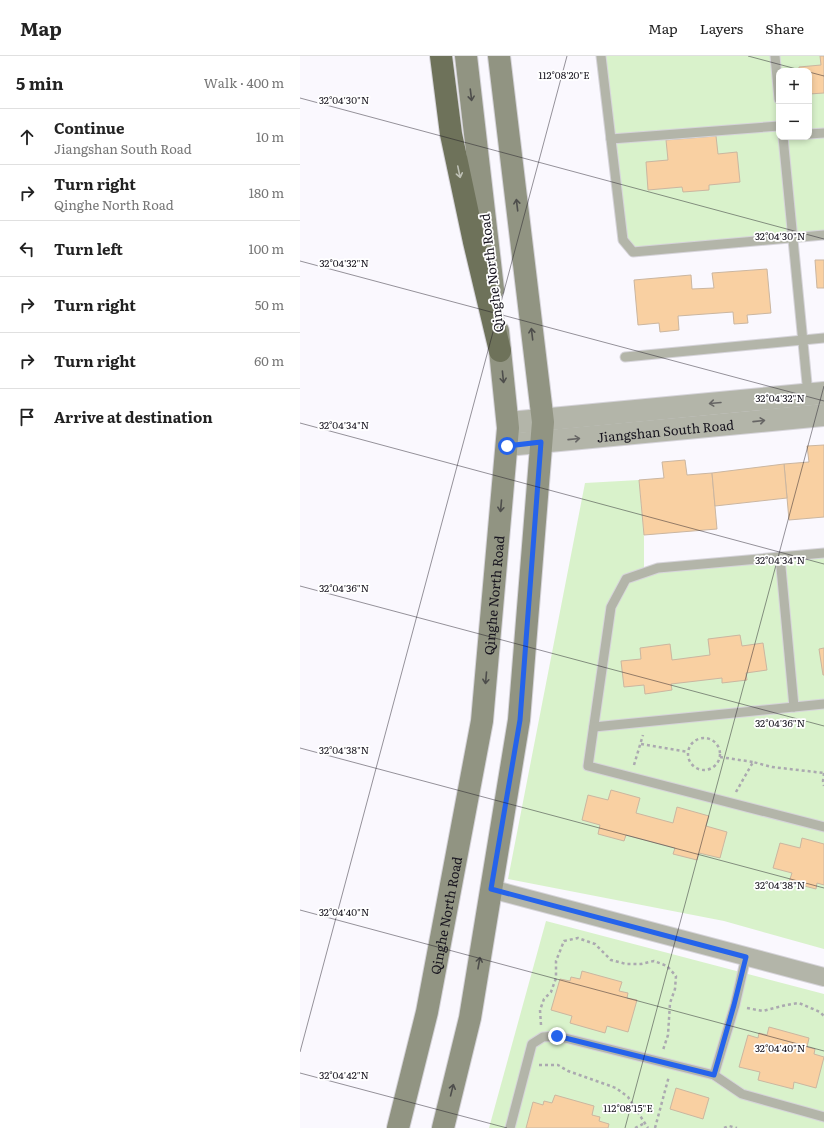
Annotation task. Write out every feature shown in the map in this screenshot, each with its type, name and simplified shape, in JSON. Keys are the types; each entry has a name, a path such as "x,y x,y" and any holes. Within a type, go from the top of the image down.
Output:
{"highway":[{"path":"441,56 451,134 474,242 500,351"}],"main road":[{"name":"Qinghe North Road","path":"398,1128 427,1012 482,721 507,446 508,423 466,56"},
{"path":"443,1128 470,1018 520,720 543,420 499,56"}],"street":[{"name":"Jiangshan South Road","path":"508,423 816,393"},
{"name":"Jiangshan South Road","path":"507,446 824,415"},
{"path":"491,889 824,977"}],"lane":[{"path":"601,56 623,240 633,252 824,235"},
{"path":"775,56 776,68"},
{"path":"611,139 776,126"},
{"path":"812,134 824,133"},
{"path":"783,140 803,340 816,393"},
{"path":"625,357 824,338"},
{"path":"824,553 658,568 626,578 611,607 588,766 824,827"},
{"path":"780,557 794,707"},
{"path":"594,728 824,704"},
{"path":"714,1075 746,957"},
{"path":"510,1128 532,1044 543,1037 557,1036 714,1075 742,1094 824,1117"}],"path":[{"path":"631,777 646,722"},
{"path":"707,738 716,743 719,747 720,757 714,766 704,770 699,770 690,763 688,752 689,747 696,740 707,738"},
{"path":"641,744 688,752"},
{"path":"720,757 754,762 772,767 824,773 824,786"},
{"path":"730,803 754,762"},
{"path":"549,1037 541,1026 540,1010 544,999 551,992 556,978 556,961 564,941 578,938 595,944 611,960 626,964 641,964 654,961 667,966 676,976 675,989 670,1003 668,1035 660,1062"},
{"path":"734,1005 763,1011 786,1004 799,1003 820,1012 824,1016"},
{"path":"526,1064 558,1065 568,1071 616,1088 628,1097 648,1128"},
{"path":"655,1128 672,1065"},
{"path":"635,1128 645,1123"},
{"path":"724,1128 729,1126 737,1128"}],"green space":[{"path":"601,56 824,56 824,235 633,252 623,240"},
{"path":"639,480 644,535 644,572 824,553 824,949 724,921 508,879 585,483"},
{"path":"546,921 824,994 824,1128 489,1128"}],"building":[{"path":"820,56 824,56 824,93 812,94 812,68 799,67 821,65"},
{"path":"716,136 718,154 737,152 740,182 709,185 709,190 683,192 682,187 648,190 646,162 668,160 666,140"},
{"path":"815,260 824,260 824,288 817,288"},
{"path":"767,269 771,313 747,315 748,323 734,324 733,312 678,316 679,330 660,332 659,323 638,325 634,280 691,275 692,289 714,288 712,273"},
{"path":"824,445 824,517 789,520 784,464 809,462 807,446"},
{"path":"685,460 687,475 712,473 717,529 644,535 639,480 664,478 662,462"},
{"path":"784,464 787,498 715,506 712,473"},
{"path":"740,635 742,646 763,643 767,670 746,673 747,680 722,683 722,678 671,684 672,690 645,694 644,685 624,687 621,661 641,659 640,648 670,644 672,660 710,655 708,639"},
{"path":"824,648 824,675 823,675 819,649"},
{"path":"611,790 640,798 636,813 673,823 677,807 709,816 706,826 727,832 720,858 699,853 697,860 673,854 675,848 626,835 624,841 598,834 600,825 582,820 588,795 608,800"},
{"path":"802,838 824,844 824,885 817,883 816,889 789,882 792,873 773,868 780,843 800,848"},
{"path":"582,971 622,982 619,991 628,993 627,998 637,1000 628,1032 607,1026 605,1033 570,1023 572,1016 551,1010 560,979 570,981 571,977 580,979"},
{"path":"769,1027 809,1038 807,1047 815,1049 814,1054 824,1057 816,1088 794,1082 793,1089 758,1080 760,1072 739,1067 748,1035 758,1038 759,1033 767,1035"},
{"path":"676,1088 709,1098 703,1119 670,1109"},
{"path":"555,1095 594,1106 592,1115 600,1117 599,1121 609,1124 608,1128 526,1128 533,1102 543,1105 544,1101 552,1103"}],"route":[{"path":"507,446 541,442 520,720 491,889 746,957 714,1075 557,1036"}]}
